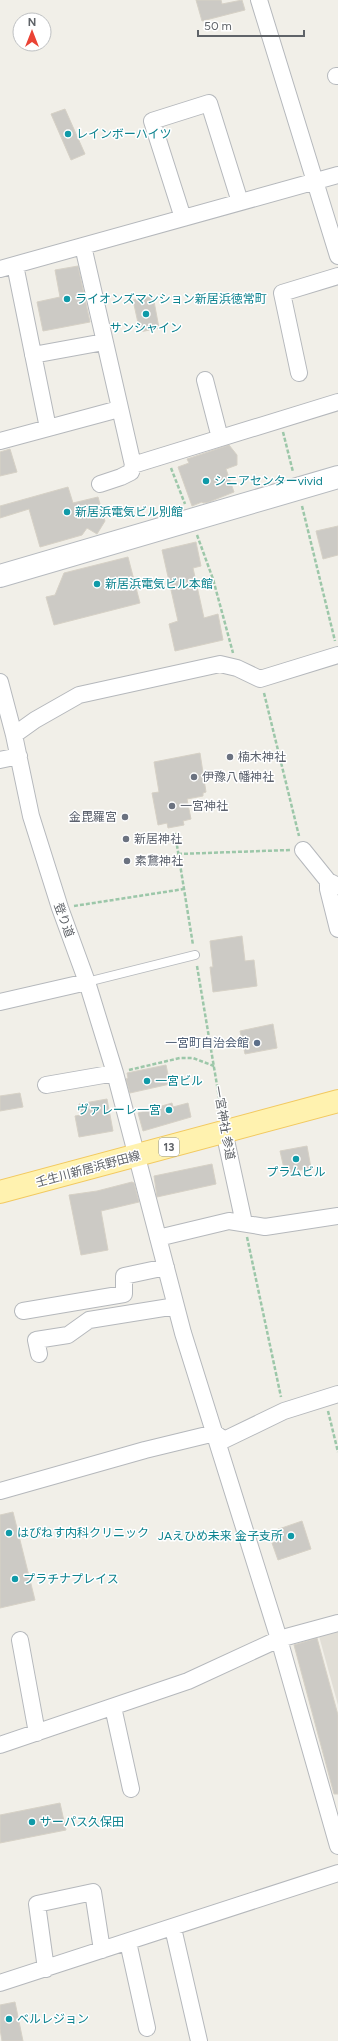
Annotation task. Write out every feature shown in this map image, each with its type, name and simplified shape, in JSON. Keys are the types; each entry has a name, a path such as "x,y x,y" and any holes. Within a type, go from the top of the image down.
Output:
{"main road":[{"name":"壬生川新居浜野田線","path":"0,1192 338,1101"}],"street":[{"path":"259,0 338,256"},
{"path":"183,218 152,121 209,103 240,202"},
{"path":"48,428 33,355 8,267 338,175"},
{"path":"82,246 133,465 130,472 121,478 100,484"},
{"path":"299,373 282,293 338,276"},
{"path":"33,355 104,342"},
{"path":"206,380 220,438"},
{"path":"133,465 338,402"},
{"path":"0,441 119,409"},
{"path":"0,576 338,476"},
{"path":"14,735 35,720 79,696 220,664 237,668 260,679 337,650"},
{"name":"登り道","path":"0,682 19,756 31,816 60,908 87,982 137,1156 176,1306 279,1639 338,1846"},
{"path":"0,760 19,756"},
{"path":"303,850 333,884 328,889 338,929"},
{"path":"0,1002 87,982"},
{"path":"46,1085 114,1073"},
{"name":"一宮神社 参道","path":"224,1131 244,1223"},
{"path":"158,1238 229,1221 265,1227 338,1216"},
{"path":"23,1311 124,1294 124,1276 166,1267"},
{"path":"39,1354 36,1340 68,1335 89,1320 176,1306"},
{"path":"0,1491 145,1450 215,1433 224,1440 284,1411 332,1395"},
{"path":"0,1745 188,1681 279,1639 338,1623"},
{"path":"20,1640 37,1733"},
{"path":"113,1707 131,1788"},
{"path":"0,1984 338,1873"},
{"path":"46,1969 37,1904 93,1892 102,1950"},
{"path":"173,1928 199,2041"},
{"path":"128,1942 147,2028"}],"lane":[{"path":"87,982 195,955"}],"path":[{"path":"280,420 337,650"},
{"path":"166,454 213,579 237,668"},
{"path":"178,854 303,850 260,679"},
{"name":"一宮神社 参道","path":"175,833 224,1131"},
{"path":"60,908 184,889"},
{"path":"114,1073 180,1058 193,1058 214,1066"},
{"path":"244,1223 284,1411"},
{"path":"332,1395 338,1452"}],"shaded area":[{"path":"338,1631 338,1705 319,1636"}],"building":[{"path":"196,0 221,0 222,4 242,0 245,10 202,21"},
{"name":"レインボーハイツ","path":"65,109 85,154 71,160 51,114"},
{"name":"ライオンズマンション新居浜徳常町","path":"78,266 90,322 43,331 37,302 60,297 55,270"},
{"name":"サンシャイン","path":"153,296 159,328 140,332 133,300"},
{"name":"シニアセンターvivid","path":"229,445 237,455 237,465 226,469 234,492 209,502 202,502 192,506 178,467 189,463 187,459"},
{"path":"10,449 17,472 0,476 0,452"},
{"name":"新居浜電気ビル別館","path":"68,487 73,503 98,497 105,521 97,534 87,528 82,535 40,547 29,509 0,518 0,506"},
{"path":"338,526 338,555 323,559 316,531"},
{"path":"196,542 201,566 193,568 204,618 218,614 223,640 175,651 169,624 178,621 162,550"},
{"name":"新居浜電気ビル本館","path":"128,557 140,603 54,625 46,597 55,595 64,573"},
{"path":"200,753 206,792 203,793 203,796 187,799 191,819 183,821 184,825 168,828 167,823 158,825 152,793 159,792 154,762"},
{"path":"242,936 245,961 254,960 257,986 213,992 210,967 213,967 210,941"},
{"name":"一宮町自治会館","path":"273,1024 277,1048 245,1054 240,1031"},
{"name":"一宮ビル","path":"166,1065 170,1084 130,1093 126,1079 128,1078 127,1073"},
{"path":"20,1093 23,1107 0,1111 0,1096"},
{"path":"107,1099 113,1131 79,1137 75,1116 81,1115 79,1104"},
{"name":"ヴァレーレ一宮","path":"172,1103 173,1107 188,1103 191,1117 143,1131 138,1113"},
{"name":"プラムビル","path":"307,1146 311,1168 285,1173 280,1151"},
{"path":"212,1164 216,1184 157,1197 154,1176"},
{"path":"132,1182 134,1183 139,1202 101,1211 108,1250 81,1255 69,1195 97,1191"},
{"path":"13,1512 35,1600 0,1608 0,1515"},
{"name":"JAえひめ未来 金子支所","path":"302,1521 311,1549 278,1560 272,1543 277,1541 273,1531"},
{"path":"317,1638 338,1715 338,1794 334,1794 294,1645"},
{"name":"サーパス久保田","path":"60,1803 66,1830 0,1843 0,1815"},
{"name":"ベルレジョン","path":"15,2002 23,2041 2,2041 0,2029 0,2005"}],"place":[{"name":"レインボーハイツ","path":"68,134"},
{"name":"ライオンズマンション新居浜徳常町","path":"67,299"},
{"name":"サンシャイン","path":"146,314"},
{"name":"シニアセンターvivid","path":"206,481"},
{"name":"新居浜電気ビル別館","path":"67,512"},
{"name":"新居浜電気ビル本館","path":"97,584"},
{"name":"楠木神社","path":"230,757"},
{"name":"伊豫八幡神社","path":"194,777"},
{"name":"一宮神社","path":"172,806"},
{"name":"金毘羅宮","path":"125,817"},
{"name":"新居神社","path":"126,839"},
{"name":"素鵞神社","path":"127,861"},
{"name":"一宮町自治会館","path":"257,1043"},
{"name":"一宮ビル","path":"147,1081"},
{"name":"ヴァレーレ一宮","path":"169,1110"},
{"name":"プラムビル","path":"296,1159"},
{"name":"はぴねす内科クリニック","path":"9,1533"},
{"name":"JAえひめ未来 金子支所","path":"291,1536"},
{"name":"プラチナプレイス","path":"15,1579"},
{"name":"サーパス久保田","path":"32,1822"},
{"name":"ベルレジョン","path":"9,2019"}]}
